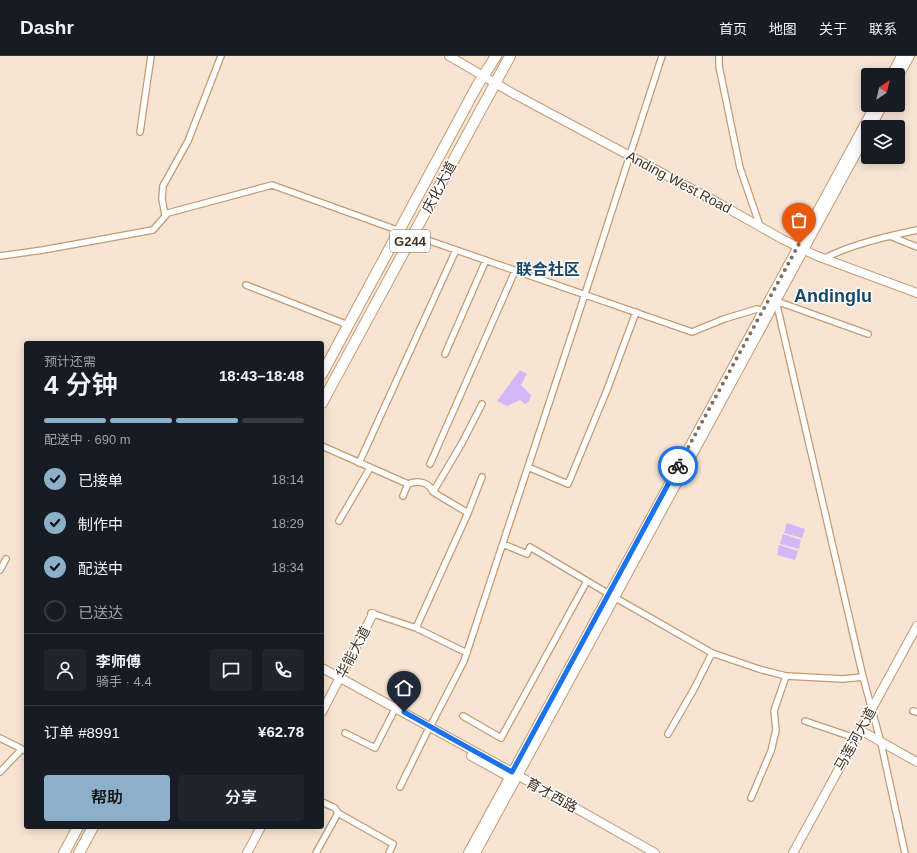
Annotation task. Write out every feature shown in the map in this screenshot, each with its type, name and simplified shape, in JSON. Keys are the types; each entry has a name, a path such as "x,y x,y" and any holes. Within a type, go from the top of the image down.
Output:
{"highway":[{"name":"庆化大道","path":"324,370 477,86 496,56"},
{"name":"庆化大道","path":"324,399 510,56"},
{"path":"64,853 77,829"},
{"path":"78,853 92,829"}],"main road":[{"name":"Anding West Road","path":"449,56 801,247 917,294"},
{"name":"Anding West Road","path":"455,56 485,75"},
{"path":"895,68 901,56"},
{"path":"903,68 910,56"},
{"path":"468,853 514,776 776,301 801,247 871,112"},
{"path":"612,596 762,312 861,144"},
{"name":"Anding West Road","path":"825,257 917,290"},
{"name":"华能大道","path":"324,702 372,614"},
{"name":"马莲河大道","path":"798,853 917,626"},
{"name":"马莲河大道","path":"872,711 917,634"},
{"name":"育才西路","path":"324,669 392,712 429,729"},
{"name":"育才西路","path":"324,675 337,679 655,853"},
{"name":"华能大道","path":"324,708 337,679"},
{"path":"863,729 917,762"},
{"name":"马莲河大道","path":"793,853 855,738 863,729"},
{"path":"880,739 917,757"},
{"path":"476,853 514,776"},
{"name":"育才西路","path":"514,776 647,853"},
{"path":"244,853 257,829"},
{"path":"247,853 260,829"}],"street":[{"path":"140,132 151,56"},
{"path":"165,216 162,199 163,186 188,141 221,56"},
{"path":"400,787 464,661 662,56"},
{"path":"720,56 719,66 740,168 759,224"},
{"path":"0,256 43,250 153,230 168,213 272,185 400,231"},
{"path":"825,257 841,250 917,230"},
{"path":"413,235 692,332 746,312 757,309 762,312"},
{"path":"890,236 917,247"},
{"path":"359,463 456,250"},
{"path":"445,354 486,260"},
{"path":"430,464 515,271"},
{"path":"246,285 348,325"},
{"path":"776,301 868,334"},
{"path":"776,301 872,711 880,739 905,853"},
{"path":"528,467 568,484 607,390 636,312"},
{"path":"433,492 462,443 482,404"},
{"path":"324,447 408,484 421,482 431,487 433,492 468,513"},
{"path":"339,521 370,468"},
{"path":"416,628 468,513 482,477"},
{"path":"403,496 408,484"},
{"path":"503,544 527,554 530,547 712,653 759,669 786,676 843,679 864,677"},
{"path":"0,570 6,559"},
{"path":"463,716 501,738 587,581"},
{"path":"372,614 416,628 466,653"},
{"path":"668,734 694,689 712,653"},
{"path":"751,798 774,741 776,730 774,711 786,676"},
{"path":"345,733 375,748 392,712"},
{"path":"805,721 855,738"},
{"path":"0,738 24,750 0,772"},
{"path":"324,803 335,808 338,813 393,844 389,853"},
{"path":"316,853 338,813"}],"shaded area":[{"path":"520,370 527,374 521,385 531,395 529,401 525,404 520,400 507,406 497,401"},
{"path":"787,523 805,529 802,538 784,533"},
{"path":"783,534 801,540 799,549 780,544"},
{"path":"779,545 798,551 795,560 777,555"}],"way so far":[{"path":"678,466 799,244"}],"district":[{"name":"联合社区","path":"548,269"},
{"name":"Andinglu","path":"833,296"}],"route":[{"path":"404,712 512,772 678,466"}]}
